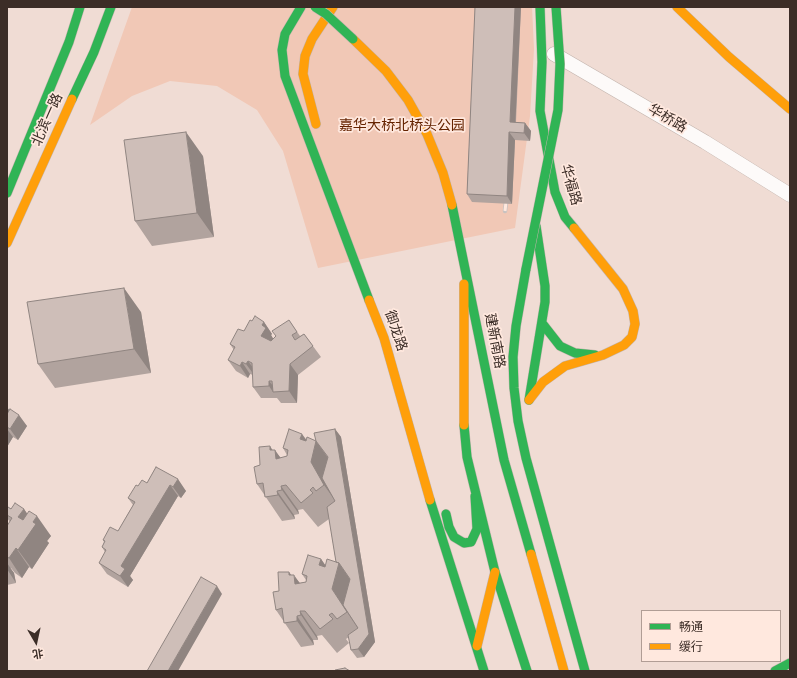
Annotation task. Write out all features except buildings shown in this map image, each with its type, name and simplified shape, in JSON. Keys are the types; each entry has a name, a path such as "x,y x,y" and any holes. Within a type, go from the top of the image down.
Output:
{"main road":[{"name":"北滨一路","path":"7,192 69,42 80,7"},
{"name":"北滨一路","path":"7,243 94,52 112,7"},
{"name":"御龙路","path":"302,7 285,34 282,50 286,76 384,338 439,530 484,671"},
{"name":"建新南路","path":"315,7 326,14 353,39 386,72 408,100 427,134 443,173 456,217 504,460 564,671"},
{"path":"319,131 310,109 303,74 305,56 312,39 333,7"},
{"name":"华福路","path":"529,400 543,382 565,366 603,355 624,345 632,337 635,324 633,311 623,289 566,217 555,192 540,111 542,47 540,7"},
{"name":"建新南路","path":"556,7 560,64 558,110 535,218 516,326 514,388 518,421 526,458 585,671"},
{"path":"677,7 729,58 787,107"},
{"name":"建新南路","path":"526,458 529,400 534,363 542,323 545,286 535,218"},
{"path":"464,260 463,417 467,457 475,496 495,572 527,671"},
{"name":"华福路","path":"542,323 552,338 566,350 586,355 603,355"},
{"path":"443,505 449,527 454,537 458,541 464,543 471,542 477,529 475,496"},
{"path":"477,646 495,572"},
{"path":"580,656 589,671"},
{"path":"775,671 790,663"}],"street":[{"name":"华桥路","path":"542,47 705,142 790,195"}],"green space":[{"name":"嘉华大桥北桥头公园","path":"132,7 532,7 534,49 530,116 515,228 318,268 283,151 257,110 217,86 170,81 132,96 90,125"}],"railway":[{"path":"505,211 507,193"}],"traffic: fast":[{"path":"7,193 69,42 80,7"},
{"path":"72,99 94,52 111,7"},
{"path":"301,7 285,34 282,50 285,76 369,300"},
{"path":"315,7 326,14 353,39"},
{"path":"540,7 542,62 540,111 555,192 565,217 574,228"},
{"path":"526,269 558,110 560,64 556,7"},
{"path":"452,205 504,460 531,554"},
{"path":"529,400 545,302 545,286 536,226"},
{"path":"526,269 516,326 513,357 514,388 518,421 526,458 585,671"},
{"path":"542,323 560,346 575,353 595,355"},
{"path":"464,425 467,457 495,572 527,671"},
{"path":"446,514 449,527 454,537 464,543 471,542 477,529 475,496"},
{"path":"430,500 484,671"},
{"path":"775,671 790,663"}],"traffic: slow":[{"path":"316,124 303,74 305,56 312,39 333,7"},
{"path":"677,7 729,57 790,109"},
{"path":"353,39 386,71 408,100 427,134 443,173 452,205"},
{"path":"7,243 72,99"},
{"path":"529,400 543,382 565,366 603,355 624,345 632,337 635,324 633,311 623,289 574,228"},
{"path":"464,284 464,425"},
{"path":"369,300 384,338 430,500"},
{"path":"531,554 564,671"},
{"path":"477,646 495,572"}]}
